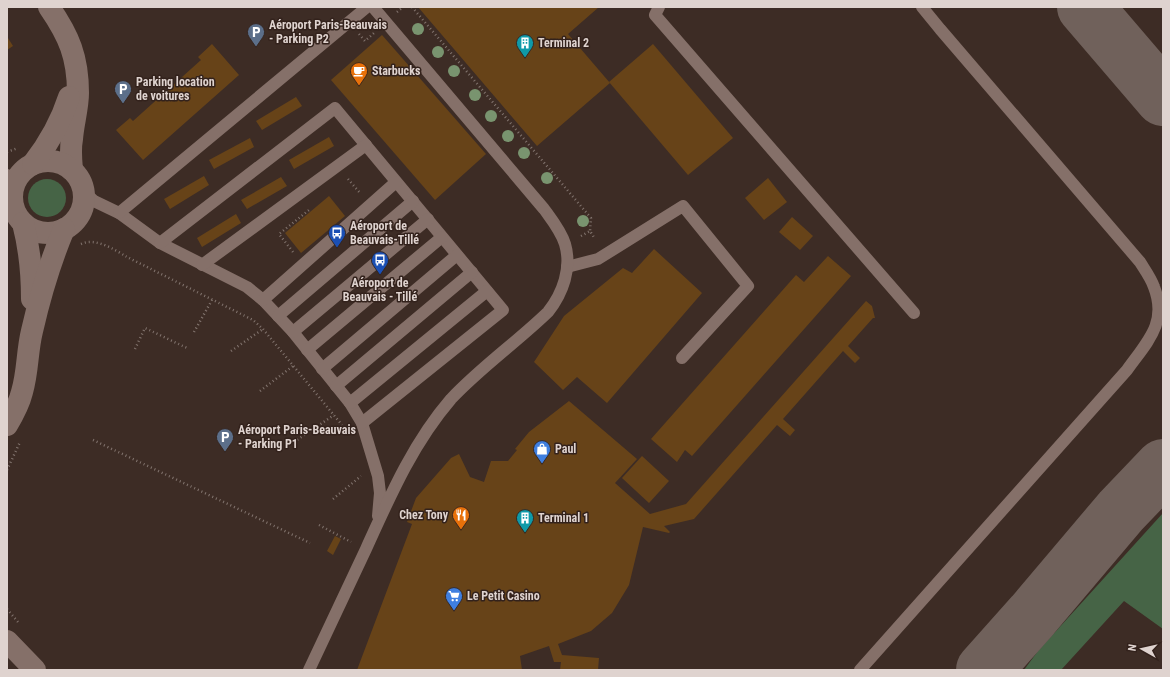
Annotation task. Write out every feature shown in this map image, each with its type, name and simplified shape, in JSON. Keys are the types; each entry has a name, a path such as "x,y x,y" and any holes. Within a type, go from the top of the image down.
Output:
{"street":[{"path":"49,7 70,41 76,69 78,93 71,144 72,170"},
{"path":"31,332 31,262 22,223 15,213 12,205 11,178 24,169 28,155 49,142 70,95 76,69"},
{"path":"7,425 22,392 31,332 50,265 71,237 73,223 79,215 84,201 83,190 78,177 72,170 64,164 56,161 42,161 28,155"},
{"path":"22,223 33,230 71,237"},
{"path":"7,641 35,670"}],"lane":[{"path":"119,213 367,7"},
{"path":"309,670 374,530 410,457 437,417 451,400 478,372 548,312 561,292 567,267 565,243 544,209 373,7"},
{"path":"860,670 1127,370 1155,329 1160,309 1154,286 1140,262 922,7"},
{"path":"654,10 914,313"},
{"path":"160,243 335,108 504,310 362,423"},
{"path":"202,265 366,145"},
{"path":"263,300 396,182"},
{"path":"83,190 94,201 119,213 160,243 247,287 263,300 293,332 350,403 362,423 378,476 380,494 379,512 374,530"},
{"path":"278,316 412,201"},
{"path":"567,267 598,259 683,206 748,286 682,358"},
{"path":"293,332 428,220"},
{"path":"307,350 442,237"},
{"path":"322,368 457,255"},
{"path":"336,386 472,272"},
{"path":"350,403 487,291"}],"path":[{"path":"412,7 591,218 590,231 595,239"},
{"path":"356,30 365,41 378,30"},
{"path":"7,152 28,155"},
{"path":"347,178 361,195"},
{"path":"298,257 279,234 313,206"},
{"path":"581,236 590,231"},
{"path":"71,237 84,242 96,243 111,247 127,257 253,320 263,329 345,429"},
{"path":"194,332 212,300"},
{"path":"135,349 145,328 187,348"},
{"path":"231,351 263,329"},
{"path":"260,391 294,366"},
{"path":"294,442 334,415"},
{"path":"93,440 310,543"},
{"path":"333,499 364,473 365,478"},
{"path":"319,525 365,549"},
{"path":"351,542 354,535"}],"green space":[{"path":"43,179 51,179 58,182 63,187 66,198 63,209 58,214 51,217 43,217 36,214 31,209 28,202 28,194 31,187 36,182"},
{"path":"1163,513 1163,629 1124,601 1061,670 1024,670 1038,651"}],"building":[{"name":"Terminal 2","path":"418,7 599,7 568,34 610,83 537,146"},
{"path":"382,35 486,154 435,200 331,80"},
{"path":"8,38 13,46 7,50 7,39"},
{"path":"212,44 239,75 143,160 116,130 130,118 133,121 201,60 198,57"},
{"path":"653,44 733,138 688,175 609,82"},
{"path":"296,97 302,106 262,130 256,121"},
{"path":"329,137 334,146 294,169 289,160"},
{"path":"250,138 254,147 214,169 209,160"},
{"path":"204,176 209,185 170,209 164,199"},
{"path":"281,177 287,186 247,209 241,200"},
{"path":"768,178 787,202 764,220 745,198"},
{"path":"329,196 345,216 301,253 285,233"},
{"path":"236,214 241,223 202,247 197,238"},
{"path":"792,217 813,236 800,250 779,232"},
{"path":"654,249 702,293 607,403 577,377 563,390 534,362 564,316 623,268 632,273"},
{"path":"828,256 851,276 692,456 685,450 677,462 651,439 796,275 804,282"},
{"name":"Terminal 1","path":"866,301 872,306 875,318 873,318 848,346 860,358 855,363 843,351 783,419 795,430 790,436 777,425 694,519 664,526 670,532 669,533 643,527 629,585 612,613 591,631 558,644 562,655 599,658 598,670 560,670 561,662 554,662 549,646 520,656 522,670 357,670 412,524 407,522 416,498 451,458 459,454 470,477 484,482 491,461 508,461 517,450 515,449 529,432 569,401 637,459 615,483 650,514 686,504"},
{"path":"642,456 669,481 649,503 622,478"},
{"path":"335,536 341,539 333,555 327,551"}],"taxiway":[{"path":"1085,7 1163,98"},
{"path":"984,670 1033,615 1121,511 1163,467"}],"place":[{"name":"Aéroport Paris-Beauvais - Parking P2","path":"256,47"},
{"name":"Terminal 2","path":"525,58"},
{"name":"Starbucks","path":"359,86"},
{"name":"Parking location de voitures","path":"123,104"},
{"name":"Aéroport de Beauvais-Tillé","path":"337,248"},
{"name":"Aéroport de Beauvais - Tillé","path":"380,275"},
{"name":"Aéroport Paris-Beauvais - Parking P1","path":"225,452"},
{"name":"Paul","path":"542,464"},
{"name":"Chez Tony","path":"461,530"},
{"name":"Terminal 1","path":"525,533"},
{"name":"Le Petit Casino","path":"454,611"}]}
